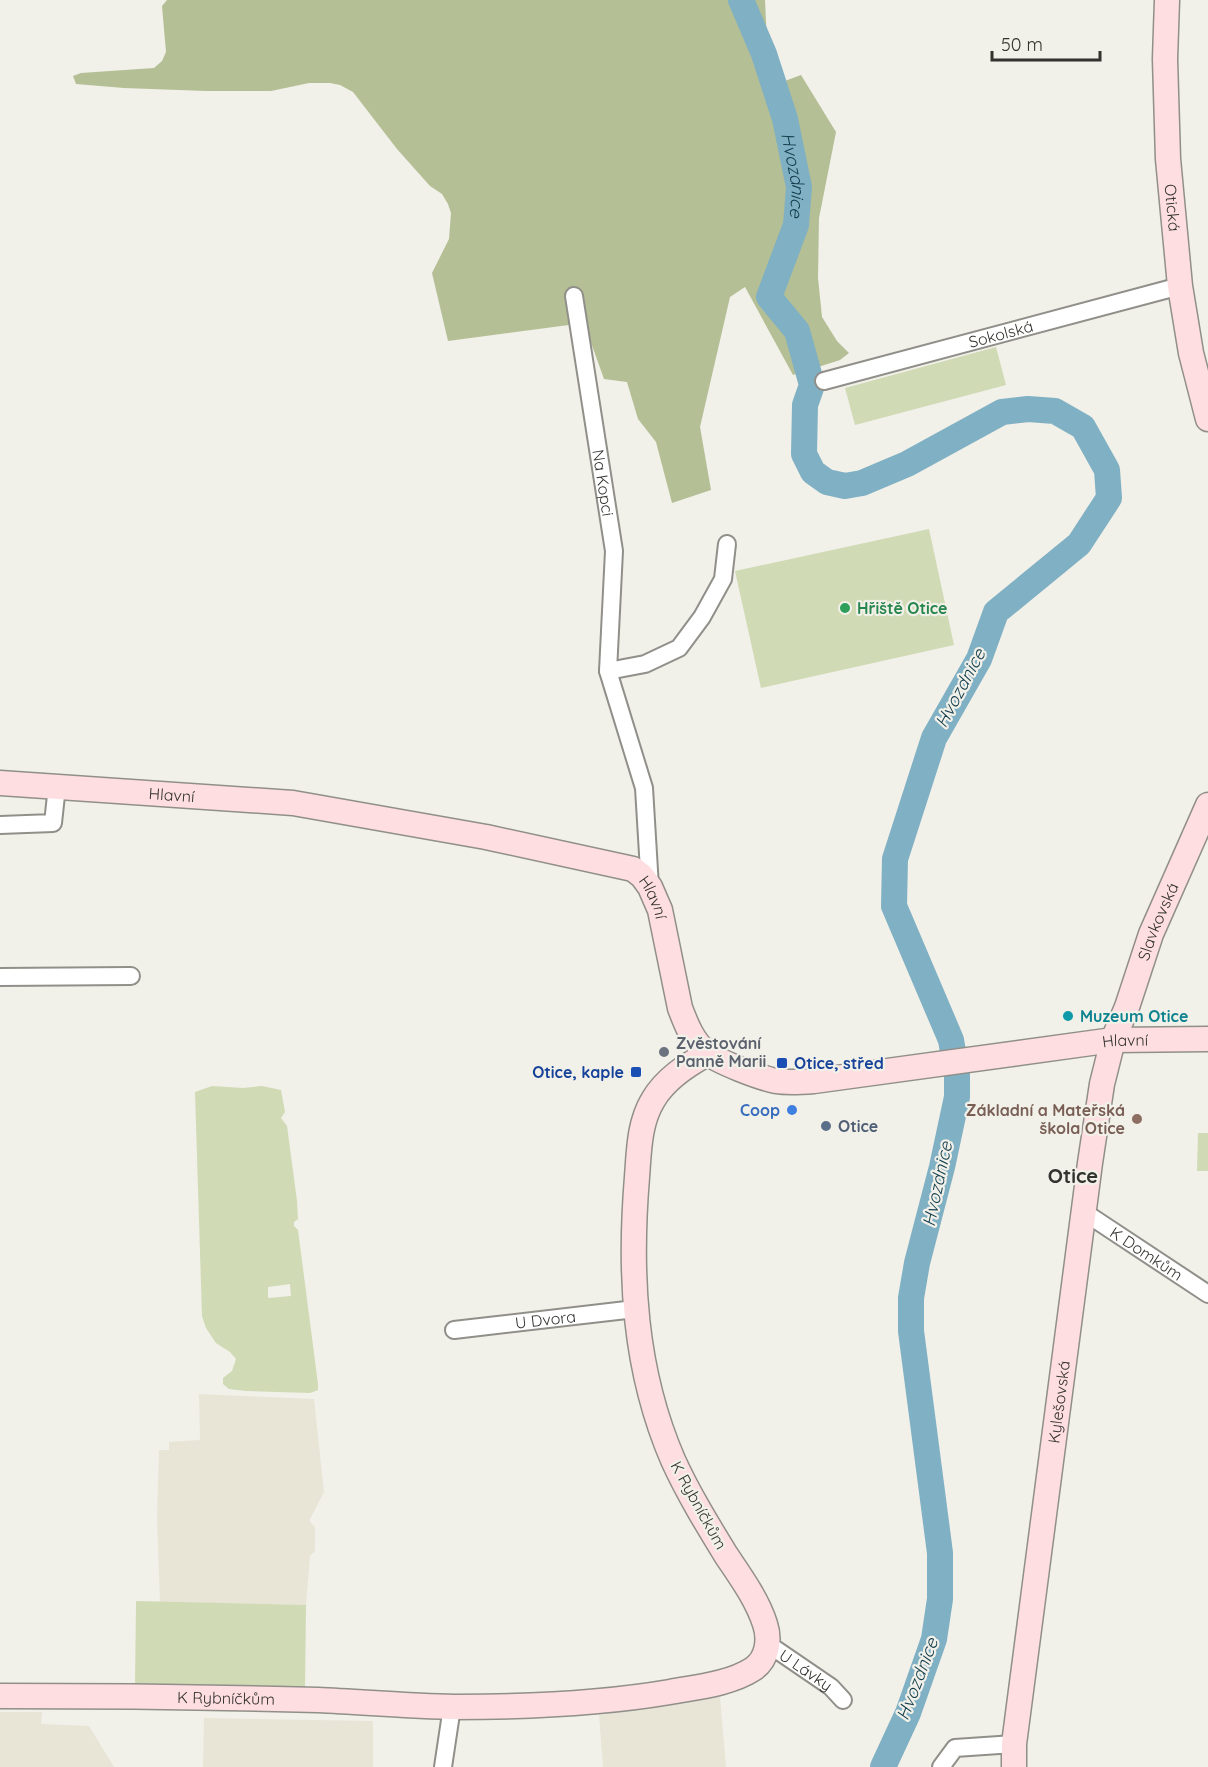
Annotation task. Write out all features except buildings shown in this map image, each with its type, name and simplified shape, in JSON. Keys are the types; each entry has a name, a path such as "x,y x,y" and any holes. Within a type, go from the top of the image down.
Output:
{"main road":[{"name":"Otická","path":"1167,0 1165,59 1168,159 1180,286 1191,353 1207,416"},
{"name":"Hlavní","path":"0,783 293,803 486,837 633,869 650,887 660,910 680,1008 690,1031 707,1054 776,1081 814,1081 1113,1040 1208,1039"},
{"name":"Slavkovská","path":"1113,1040 1151,934 1208,805"},
{"name":"Kylešovská","path":"1014,1756 1084,1212 1102,1084 1113,1040"},
{"name":"K Rybníčkům","path":"0,1696 298,1700 452,1707 590,1703 723,1681 758,1666 768,1644 765,1622 708,1526 673,1459 657,1417 646,1374 635,1309 634,1217 640,1140 644,1121 650,1105 662,1088 681,1070 707,1054"}],"street":[{"name":"Sokolská","path":"824,381 1180,286"},
{"name":"Na Kopci","path":"574,296 614,551 608,671 644,788 650,887"},
{"path":"608,671 645,664 679,648 702,617 723,579 727,544"},
{"path":"0,825 52,823 57,786"},
{"path":"0,977 131,976"},
{"name":"K Domkům","path":"1084,1212 1208,1294"},
{"name":"U Dvora","path":"454,1330 635,1309"},
{"name":"U Lávky","path":"768,1644 831,1687 843,1700"},
{"path":"443,1767 452,1707"},
{"path":"941,1767 955,1748 1014,1756"}],"shaded area":[{"path":"199,1394 314,1399 324,1492 310,1519 315,1527 315,1551 310,1556 306,1605 160,1602 157,1518 159,1450 169,1450 169,1442 200,1440"},
{"path":"720,1697 726,1767 603,1767 599,1715"},
{"path":"0,1712 42,1712 41,1724 89,1726 114,1767 0,1767"},
{"path":"204,1718 373,1721 373,1767 203,1767"}],"green space":[{"path":"167,0 765,0 768,63 774,85 801,75 836,132 819,218 818,278 822,317 837,341 849,353 840,360 793,375 745,287 730,297 700,427 711,490 672,503 656,442 638,419 627,382 604,379 584,323 448,341 432,273 449,239 451,213 448,204 442,194 430,186 397,149 353,92 330,83 309,83 271,91 206,91 76,84 73,76 81,73 154,68 162,61 166,52 162,6"},
{"path":"996,347 1006,385 855,425 845,388"},
{"name":"Hřiště Otice","path":"929,529 954,645 761,688 735,571"},
{"path":"212,1086 243,1088 262,1086 281,1090 285,1112 281,1118 287,1126 297,1201 298,1219 294,1222 294,1226 298,1230 318,1390 310,1393 246,1391 229,1389 223,1384 223,1378 232,1371 236,1359 216,1343 206,1328 202,1316 195,1092","holes":["290,1284 291,1296 268,1298 268,1287"]},
{"path":"1198,1133 1208,1133 1208,1171 1197,1171"},
{"path":"136,1601 306,1605 305,1689 135,1686"}],"waterway":[{"name":"Hvozdnice","path":"741,0 764,54 785,119 799,187 796,225 769,297 797,331 812,385 805,405 804,454 813,472 827,482 845,486 862,483 907,464 1002,412 1028,409 1055,411 1083,427 1107,470 1109,498 1079,544 996,612 979,659 934,738 895,859 894,906 951,1040 957,1075 957,1097 942,1167 917,1263 911,1298 911,1331 940,1553 940,1599 934,1639 908,1713 883,1767"}],"place":[{"name":"Hřiště Otice","path":"845,608"},
{"name":"Muzeum Otice","path":"1068,1016"},
{"name":"Zvěstování Panně Marii","path":"664,1052"},
{"name":"Otice, střed","path":"782,1063"},
{"name":"Otice, kaple","path":"636,1072"},
{"name":"Coop","path":"792,1110"},
{"name":"Základní a Mateřská škola Otice","path":"1137,1119"},
{"name":"Otice","path":"826,1126"}],"district":[{"name":"Otice","path":"1073,1175"}]}
